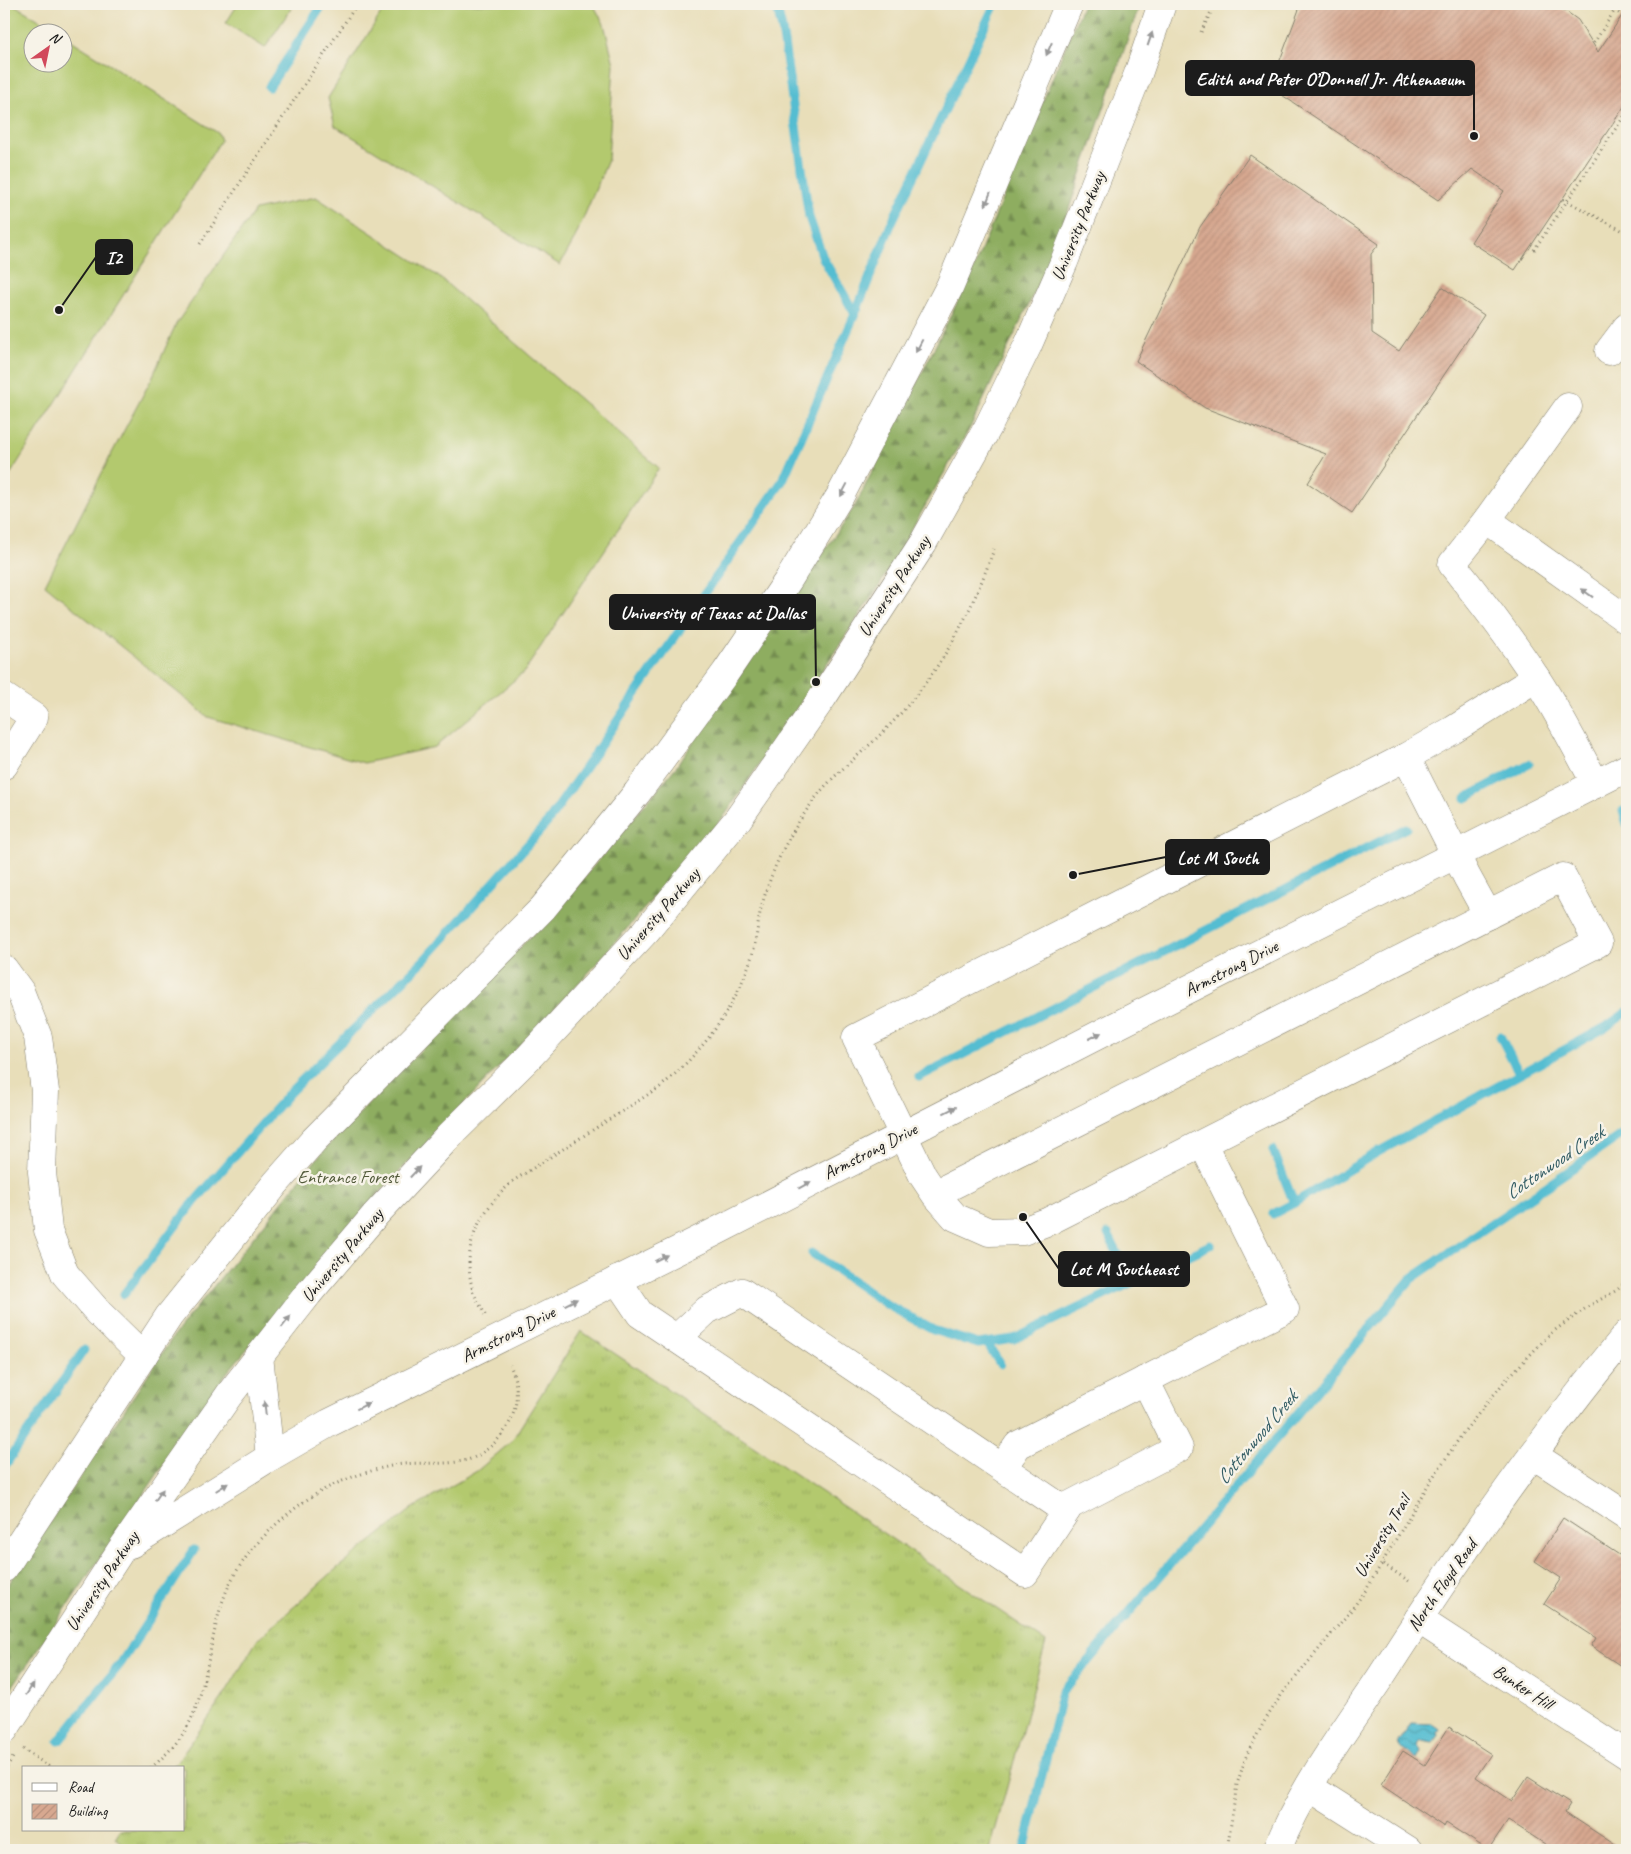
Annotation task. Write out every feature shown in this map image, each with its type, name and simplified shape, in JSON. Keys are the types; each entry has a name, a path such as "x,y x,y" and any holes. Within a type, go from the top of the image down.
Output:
{"street":[{"path":"4,1568 169,1316 276,1183 310,1145 543,908 637,792 726,672 789,579 840,496 950,286 1069,4"},
{"name":"University Parkway","path":"12,1739 121,1550 229,1395 308,1294 376,1214 449,1136 528,1058 646,931 738,819 823,697 923,542 988,427 1028,345 1064,262 1131,92 1162,4"},
{"path":"1609,351 1627,327"},
{"path":"1568,407 1452,564 1488,610 1536,678 1554,706 1596,784"},
{"path":"1486,520 1627,620"},
{"path":"935,1194 1563,877 1598,944 1049,1222 1023,1231 989,1232 955,1217 935,1194 923,1176 856,1038 1406,757 1536,678"},
{"path":"4,697 34,716 4,765"},
{"path":"1406,757 1488,914"},
{"name":"Armstrong Drive","path":"121,1550 270,1457 329,1423 713,1233 902,1134 1627,768"},
{"path":"4,969 20,991 38,1037 45,1091 42,1172 48,1230 65,1274 100,1313 143,1356"},
{"path":"1003,1467 1018,1445 1285,1309 1203,1144"},
{"path":"617,1280 640,1314 1025,1573 1070,1505 1179,1448 1145,1380"},
{"path":"677,1338 708,1310 742,1292 1066,1511"},
{"name":"North Floyd Road","path":"1277,1850 1309,1787 1418,1619 1533,1455 1627,1334"},
{"path":"260,1356 270,1457"},
{"path":"1533,1455 1627,1516"},
{"name":"Bunker Hill","path":"1418,1619 1627,1755"},
{"path":"1309,1787 1408,1850"}],"path":[{"path":"200,244 357,4"},
{"path":"1200,32 1215,4"},
{"path":"1606,4 1627,19"},
{"path":"1594,43 1615,10"},
{"path":"1534,250 1565,200 1627,112"},
{"path":"1565,200 1624,232"},
{"path":"486,1317 472,1288 469,1262 472,1239 482,1216 498,1194 513,1181 660,1087 680,1071 713,1034 740,989 754,948 761,909 769,883 790,836 821,791 881,734 912,700 939,664 971,608 994,549"},
{"name":"University Trail","path":"1227,1850 1237,1784 1248,1754 1264,1722 1282,1694 1352,1609 1383,1564 1462,1433 1504,1382 1551,1333 1589,1306 1618,1290 1627,1281"},
{"path":"152,1766 181,1737 194,1712 225,1594 238,1570 256,1546 279,1522 306,1500 336,1484 368,1472 397,1465 449,1463 470,1459 488,1449 502,1434 513,1416 516,1385 515,1376 509,1362"},
{"path":"1383,1564 1412,1583"},
{"path":"12,1739 48,1766"},
{"path":"4,1772 14,1755"}],"green space":[{"path":"4,4 13,4 43,22 22,22 22,72 72,72 72,41 218,133 221,140 6,481 4,480"},
{"path":"238,4 294,4 265,48 226,23"},
{"path":"387,4 593,4 604,24 614,64 608,160 574,240 560,265 335,126 328,98"},
{"name":"Entrance Forest","path":"1083,4 1140,4 1055,249 970,428 879,586 725,815 591,970 384,1188 225,1375 4,1699 4,1591 175,1334 324,1150 562,904 676,767 855,506 971,275"},
{"path":"316,197 439,277 659,468 524,672 435,747 364,763 208,717 45,585 152,378 176,324 255,210"},
{"path":"581,1331 1046,1642 990,1850 132,1850 115,1838 119,1832 185,1832 185,1766 173,1766 223,1697 258,1639 335,1570 412,1509 477,1471 511,1442"}],"water":[{"path":"1411,1723 1431,1724 1439,1730 1433,1743 1420,1741 1417,1745 1421,1751 1417,1759 1399,1746 1398,1742"}],"building":[{"path":"1301,4 1556,4 1578,20 1598,52 1627,8 1627,102 1515,270 1471,242 1504,191 1472,169 1438,200 1270,87"},
{"path":"1250,155 1379,244 1371,254 1372,333 1399,351 1442,287 1484,315 1352,513 1308,483 1326,454 1205,408 1136,361 1200,227"},
{"path":"1563,1518 1627,1560 1627,1670 1591,1646 1596,1638 1544,1604 1561,1578 1535,1561"},
{"path":"1449,1727 1491,1754 1476,1777 1512,1801 1528,1777 1570,1804 1565,1812 1623,1850 1554,1850 1508,1820 1488,1850 1446,1823 1444,1827 1381,1785 1403,1751 1425,1765"}],"waterway":[{"path":"269,87 323,4"},
{"path":"776,4 782,29 809,217 823,258 855,314"},
{"path":"124,1294 190,1207 290,1092 425,959 547,823 783,480 855,314 892,222 995,4"},
{"path":"1466,798 1529,764"},
{"path":"1623,811 1627,824"},
{"path":"919,1077 1406,828"},
{"path":"1273,1214 1378,1152 1606,1027 1627,1012"},
{"path":"1500,1036 1519,1073"},
{"name":"Cottonwood Creek","path":"1024,1850 1062,1692 1411,1279 1627,1131"},
{"path":"1273,1150 1294,1203"},
{"path":"1108,1234 1132,1282"},
{"path":"812,1253 886,1304 933,1330 978,1344 1014,1339 1210,1245"},
{"path":"987,1343 1000,1364"},
{"path":"4,1467 84,1350"},
{"path":"59,1741 121,1663 194,1550"}],"place":[{"name":"Edith and Peter O’Donnell Jr. Athenaeum","path":"1474,136"},
{"name":"I2","path":"59,310"},
{"name":"University of Texas at Dallas","path":"816,682"},
{"name":"Lot M South","path":"1073,875"},
{"name":"Lot M Southeast","path":"1023,1217"}]}
